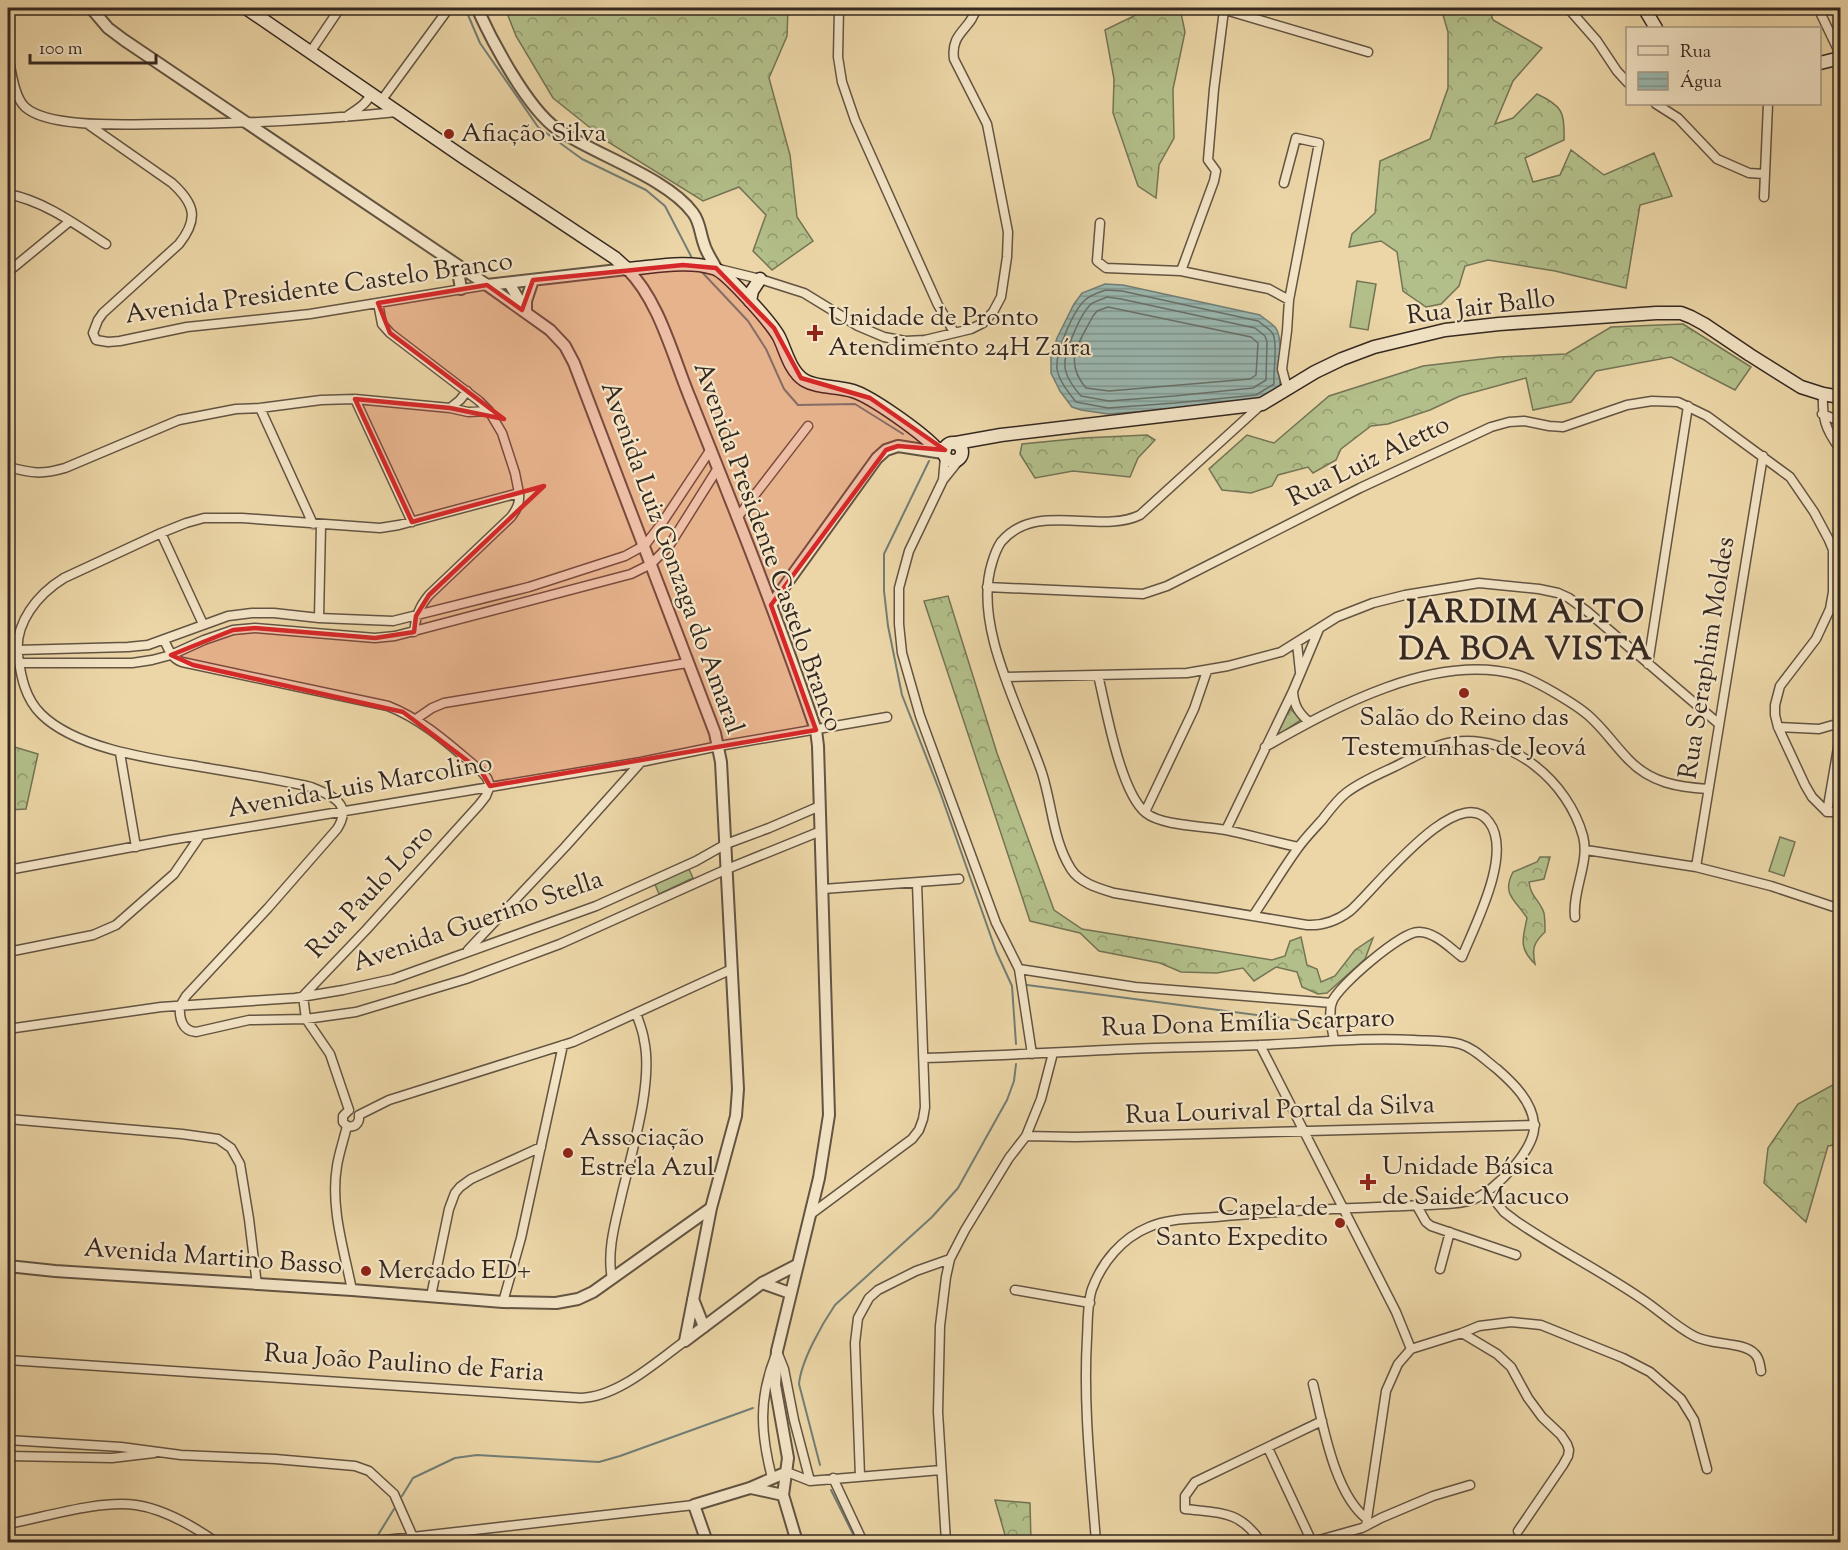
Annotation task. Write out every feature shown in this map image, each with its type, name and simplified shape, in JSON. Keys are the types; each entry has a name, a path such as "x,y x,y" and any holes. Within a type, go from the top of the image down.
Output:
{"main road":[{"name":"Avenida Presidente Castelo Branco","path":"246,8 615,258 627,269"},
{"path":"1644,8 1655,27"},
{"path":"1821,63 1840,56"},
{"path":"627,269 683,265 716,268 750,301"},
{"path":"750,301 752,291 760,279"},
{"name":"Rua Jair Ballo","path":"750,301 774,328 794,372 801,378 811,384 838,387 870,398 930,442 948,450 995,437 1262,404 1342,358 1374,347 1445,330 1499,324 1672,313 1681,313 1704,324 1801,387 1840,397"},
{"name":"Rua Jair Ballo","path":"961,457 995,437"},
{"path":"948,450 962,448 961,457"}],"street":[{"name":"Avenida Luiz Gonzaga do Amaral","path":"91,8 108,28 124,40 550,330 565,346 574,363 645,545 719,746 738,1089 736,1116 711,1208 686,1341"},
{"path":"310,51 340,8"},
{"path":"381,101 448,8"},
{"path":"477,8 489,35 519,84 542,114 556,128 657,184 682,201 694,214 704,245 716,268 804,293 858,327 884,337 904,340 925,340 971,329 993,312 1001,297 1008,232 987,124 954,59 953,49 955,40 968,24 976,8"},
{"path":"839,8 838,57 842,82 852,111 934,296 954,332"},
{"path":"1568,8 1597,41 1626,81"},
{"path":"1818,8 1840,56"},
{"path":"1181,271 1216,171 1208,160 1222,9 1368,52"},
{"path":"8,55 19,99 23,106 45,117 89,124 247,124 345,118 397,112"},
{"path":"345,118 367,102 370,93"},
{"path":"1658,105 1678,118 1717,159 1749,173 1764,174"},
{"path":"1764,197 1768,105"},
{"name":"Avenida Presidente Castelo Branco","path":"89,124 172,183 185,195 192,215 189,232 179,244 102,313 93,333 96,340 120,341 187,327 310,314 487,285 627,269 650,298 771,605 816,730 818,746 829,1115 824,1153 811,1214 777,1351 775,1378 788,1458 788,1472 783,1495 797,1542"},
{"path":"1284,183 1296,138 1319,143 1289,300 1282,369 1287,388"},
{"path":"8,194 40,204 106,244"},
{"path":"8,272 70,221"},
{"path":"1100,223 1097,261 1106,268 1181,271 1269,289 1289,300"},
{"path":"457,265 461,289"},
{"path":"528,314 526,301 533,280"},
{"name":"Avenida Luiz Gonzaga do Amaral","path":"509,283 528,314"},
{"path":"378,303 382,324 390,333 467,391 489,411 502,433 515,472 520,501 511,517 429,595 416,616 414,632"},
{"path":"450,408 467,391"},
{"path":"1823,394 1822,414 1833,439 1840,448"},
{"path":"8,467 32,473 48,473 179,420 236,409 355,399 450,408 468,412 489,411"},
{"path":"355,399 411,522"},
{"name":"Rua Luiz Aletto","path":"987,587 1143,594 1167,586 1360,488 1491,427 1524,421 1563,427 1628,405 1652,401 1678,402 1707,416 1790,477 1825,531 1833,550 1833,592 1830,609 1816,639 1776,695 1775,715 1778,728"},
{"path":"1262,404 1140,515 1126,521 1031,523 1008,535 999,544 993,560 987,587 988,616 1005,677 1042,775 1060,846 1072,871 1088,884 1114,893 1308,925 1330,922 1362,901 1399,858 1442,824 1470,812 1479,814 1490,823 1497,842 1497,857 1482,907 1462,957 1425,932 1412,932 1405,935 1351,979 1332,1003 1334,1040"},
{"path":"1648,664 1688,405"},
{"path":"260,408 317,524 319,618"},
{"path":"1822,414 1840,421"},
{"path":"737,518 808,426"},
{"path":"771,605 886,450 898,446 948,450 943,480"},
{"path":"17,650 148,645 228,616 252,613 274,612 319,618 393,621 539,583 625,556 645,545 711,449"},
{"name":"Rua Seraphim Moldes","path":"1696,867 1763,456"},
{"path":"961,457 943,480 909,551 899,588 902,653 920,716 996,923 1019,969 1032,1054"},
{"path":"19,663 132,663 171,655 233,630 255,628 375,638 414,632 630,574 651,564 669,546 718,468"},
{"path":"8,1029 180,1006 186,996 337,830 344,812 339,802 329,794 311,787 120,753 66,731 42,715 32,703 25,689 17,650 18,636 21,625 31,609 53,585 161,533 204,518 219,517 380,528 519,493"},
{"path":"161,533 203,624"},
{"path":"1005,677 1207,671 1281,651 1353,610 1404,595 1479,583 1530,587 1569,598 1719,724"},
{"path":"1226,830 1293,692 1320,628"},
{"path":"164,639 175,660 388,706 416,719 481,771 490,786"},
{"path":"1297,643 1300,672"},
{"path":"416,719 444,703 687,663"},
{"path":"1145,812 1194,709 1207,671"},
{"path":"1265,747 1309,722 1394,684 1458,671 1507,673 1538,683 1573,703 1590,717 1628,760 1642,772 1670,785 1708,789"},
{"path":"1098,675 1125,778 1137,803 1145,812 1153,817 1172,822 1226,830 1298,848"},
{"path":"1293,692 1298,711 1309,722"},
{"name":"Avenida Luis Marcolino","path":"8,870 641,762 887,717"},
{"path":"1840,723 1819,729 1778,728 1812,797 1827,812 1840,812"},
{"path":"1827,812 1840,736"},
{"path":"1253,916 1298,848 1349,790 1431,749 1451,742 1467,741 1506,749 1528,760 1561,791 1571,807 1586,850 1576,896 1575,917"},
{"path":"120,753 136,847"},
{"path":"466,953 573,839 641,762"},
{"name":"Rua Paulo Loro","path":"303,996 472,814 486,796 490,786"},
{"name":"Avenida Guerino Stella","path":"820,806 726,843 696,861 596,906 393,979 303,996 180,1006 181,1019 191,1032 200,1032 249,1020 306,1019 356,1012 514,963 727,869 821,831"},
{"path":"8,952 93,935 116,924 174,874 200,836"},
{"path":"1586,850 1696,867 1771,886 1840,909"},
{"path":"824,889 959,879"},
{"path":"811,1214 912,1139 923,1119 925,1107 924,1058 917,883"},
{"path":"358,1115 389,1100 563,1045 732,969"},
{"path":"1019,969 1135,987 1332,1003"},
{"path":"303,996 306,1019 330,1054 349,1110"},
{"path":"612,1279 610,1260 613,1231 643,1101 645,1040 636,1013"},
{"name":"Rua Dona Emília Scarparo","path":"924,1058 1334,1040 1397,1039 1453,1042 1473,1050 1510,1080 1529,1106 1535,1125"},
{"path":"503,1302 521,1238 563,1045"},
{"path":"1260,1045 1396,1312 1411,1349"},
{"path":"946,1542 938,1412 940,1326 946,1277 950,1259 996,1178 1026,1136 1041,1100 1053,1053"},
{"path":"349,1110 355,1111 359,1120 352,1127 343,1122 343,1116 349,1110"},
{"path":"8,1119 182,1134 218,1139 226,1144 237,1156 240,1164 257,1285"},
{"path":"1096,1542 1086,1401 1086,1356 1091,1291 1107,1261 1125,1242 1149,1227 1166,1222 1237,1215 1417,1206 1473,1200 1499,1183 1516,1164 1528,1146 1535,1125"},
{"name":"Rua Lourival Portal da Silva","path":"1026,1136 1076,1137 1535,1125"},
{"path":"347,1126 337,1166 335,1186 341,1236 352,1290"},
{"path":"431,1296 449,1209 455,1193 471,1179 541,1147"},
{"path":"1488,1192 1504,1212 1516,1221 1642,1299 1682,1329 1707,1342 1748,1349 1759,1360 1761,1371"},
{"path":"1417,1206 1426,1222 1516,1255"},
{"name":"Avenida Martino Basso","path":"8,1266 503,1302 556,1303 579,1299 593,1292 711,1208"},
{"path":"1440,1269 1450,1232"},
{"path":"860,1476 855,1343 858,1318 869,1298 878,1290 916,1271 950,1259"},
{"name":"Rua João Paulino de Faria","path":"8,1360 581,1398 603,1395 628,1381 762,1284 797,1265"},
{"path":"762,1284 790,1293"},
{"path":"1015,1290 1090,1304"},
{"path":"693,1298 704,1327"},
{"path":"1367,1523 1386,1391 1398,1364 1411,1349 1497,1322 1540,1325 1623,1358 1650,1372 1676,1394 1690,1413 1707,1469"},
{"path":"1462,1333 1511,1367 1528,1398 1542,1417 1561,1435 1569,1450 1563,1465 1518,1531"},
{"path":"777,1351 784,1369 810,1481"},
{"name":"Avenida Presidente Castelo Branco","path":"772,1479 762,1418 768,1374 777,1351"},
{"path":"1313,1384 1334,1469 1357,1511 1367,1523"},
{"path":"1262,1542 1248,1525 1235,1517 1185,1509 1185,1496 1195,1482 1322,1421"},
{"path":"8,1440 355,1466 369,1471 393,1494 413,1540"},
{"path":"1268,1448 1312,1542 1381,1518 1433,1496 1470,1485"},
{"path":"8,1456 112,1458 135,1457 157,1452"},
{"path":"368,1542 413,1540 694,1505 750,1488 788,1472 810,1481 941,1470"},
{"path":"833,1478 863,1542"},
{"path":"750,1488 783,1495"},
{"path":"8,1524 96,1506 136,1505 172,1517 216,1542"},
{"path":"694,1505 707,1542"},
{"path":"1538,1541 1560,1542"}],"highlighted area":[{"path":"683,265 716,268 774,328 801,378 870,398 945,450 898,446 886,450 771,605 816,730 490,786 481,771 403,712 193,665 171,655 233,630 255,628 375,638 414,632 416,616 429,595 544,486 412,522 355,399 450,408 504,419 390,333 378,303 487,285 522,310 533,280"}],"green space":[{"path":"505,8 788,8 787,36 769,78 790,155 797,217 813,241 772,270 753,251 766,215 739,187 703,201 608,142 553,98 516,36"},
{"path":"1143,8 1180,8 1185,32 1173,89 1174,138 1159,165 1156,198 1138,186 1113,113 1114,79 1105,30 1136,15"},
{"path":"1441,8 1489,8 1493,20 1542,48 1513,81 1495,124 1513,118 1537,94 1552,102 1561,111 1564,140 1525,158 1533,182 1560,175 1571,150 1604,175 1654,153 1672,196 1640,205 1626,288 1555,271 1488,260 1465,266 1459,286 1441,304 1426,307 1403,291 1397,252 1381,241 1349,247 1352,234 1375,213 1380,161 1430,139 1448,88 1448,32"},
{"path":"1357,281 1376,284 1368,330 1350,327"},
{"path":"1683,324 1751,367 1735,390 1671,357 1596,371 1571,402 1533,410 1526,378 1460,396 1430,410 1388,424 1371,426 1341,449 1336,460 1313,473 1308,467 1278,475 1272,486 1251,493 1222,490 1209,469 1247,435 1274,443 1329,396 1423,366 1499,357 1566,354 1611,327"},
{"path":"1147,435 1155,440 1138,458 1130,477 1073,471 1035,478 1020,454 1022,444"},
{"path":"948,596 997,753 1054,910 1082,929 1272,960 1285,956 1290,941 1301,937 1307,965 1317,969 1321,982 1335,976 1355,950 1373,938 1365,959 1327,993 1318,994 1302,987 1297,972 1276,967 1254,981 1243,968 1217,973 1181,972 1160,963 1099,951 1080,933 1030,921 924,601"},
{"path":"1290,709 1302,719 1272,739"},
{"path":"8,745 38,754 26,809 8,810"},
{"path":"1780,837 1795,842 1784,876 1769,871"},
{"path":"1540,857 1550,857 1544,879 1529,882 1545,920 1545,932 1534,947 1535,964 1524,948 1523,937 1527,918 1511,897 1509,886 1513,872 1537,862"},
{"path":"688,867 693,878 659,894 654,882"},
{"path":"1840,1081 1840,1144 1828,1146 1806,1222 1764,1183 1768,1148 1798,1104"},
{"path":"995,1500 1030,1503 1031,1542 1007,1542"}],"water":[{"path":"1105,284 1123,285 1260,315 1278,332 1280,388 1262,398 1175,409 1108,414 1072,407 1060,391 1051,373 1051,357 1057,338 1082,293"}],"waterway":[{"path":"465,8 480,43 538,127 582,159 646,190 665,206 693,260"},
{"path":"700,270 748,321 766,349 784,389 798,405 855,404 903,434"},
{"path":"929,461 884,554 884,591 888,626 902,695 940,792 996,951 1012,986 1016,1044"},
{"path":"1027,985 1319,1023"},
{"path":"820,1465 799,1384 813,1343 835,1305 932,1217 958,1188 1007,1100 1014,1081 1016,1064"},
{"path":"402,1496 413,1478 455,1458 477,1455 599,1462 753,1408"},
{"path":"831,1490 857,1542"},
{"path":"378,1535 394,1509"}],"place":[{"name":"Afiação Silva","path":"449,134"},
{"name":"Unidade de Pronto Atendimento 24H Zaíra","path":"815,333"},
{"name":"Salão do Reino das Testemunhas de Jeová","path":"1464,693"},
{"name":"Associação Estrela Azul","path":"568,1153"},
{"name":"Unidade Básica de Saide Macuco","path":"1368,1182"},
{"name":"Capela de Santo Expedito","path":"1340,1223"},
{"name":"Mercado ED+","path":"366,1271"}],"district":[{"name":"JARDIM ALTO DA BOA VISTA","path":"1526,632"}]}
